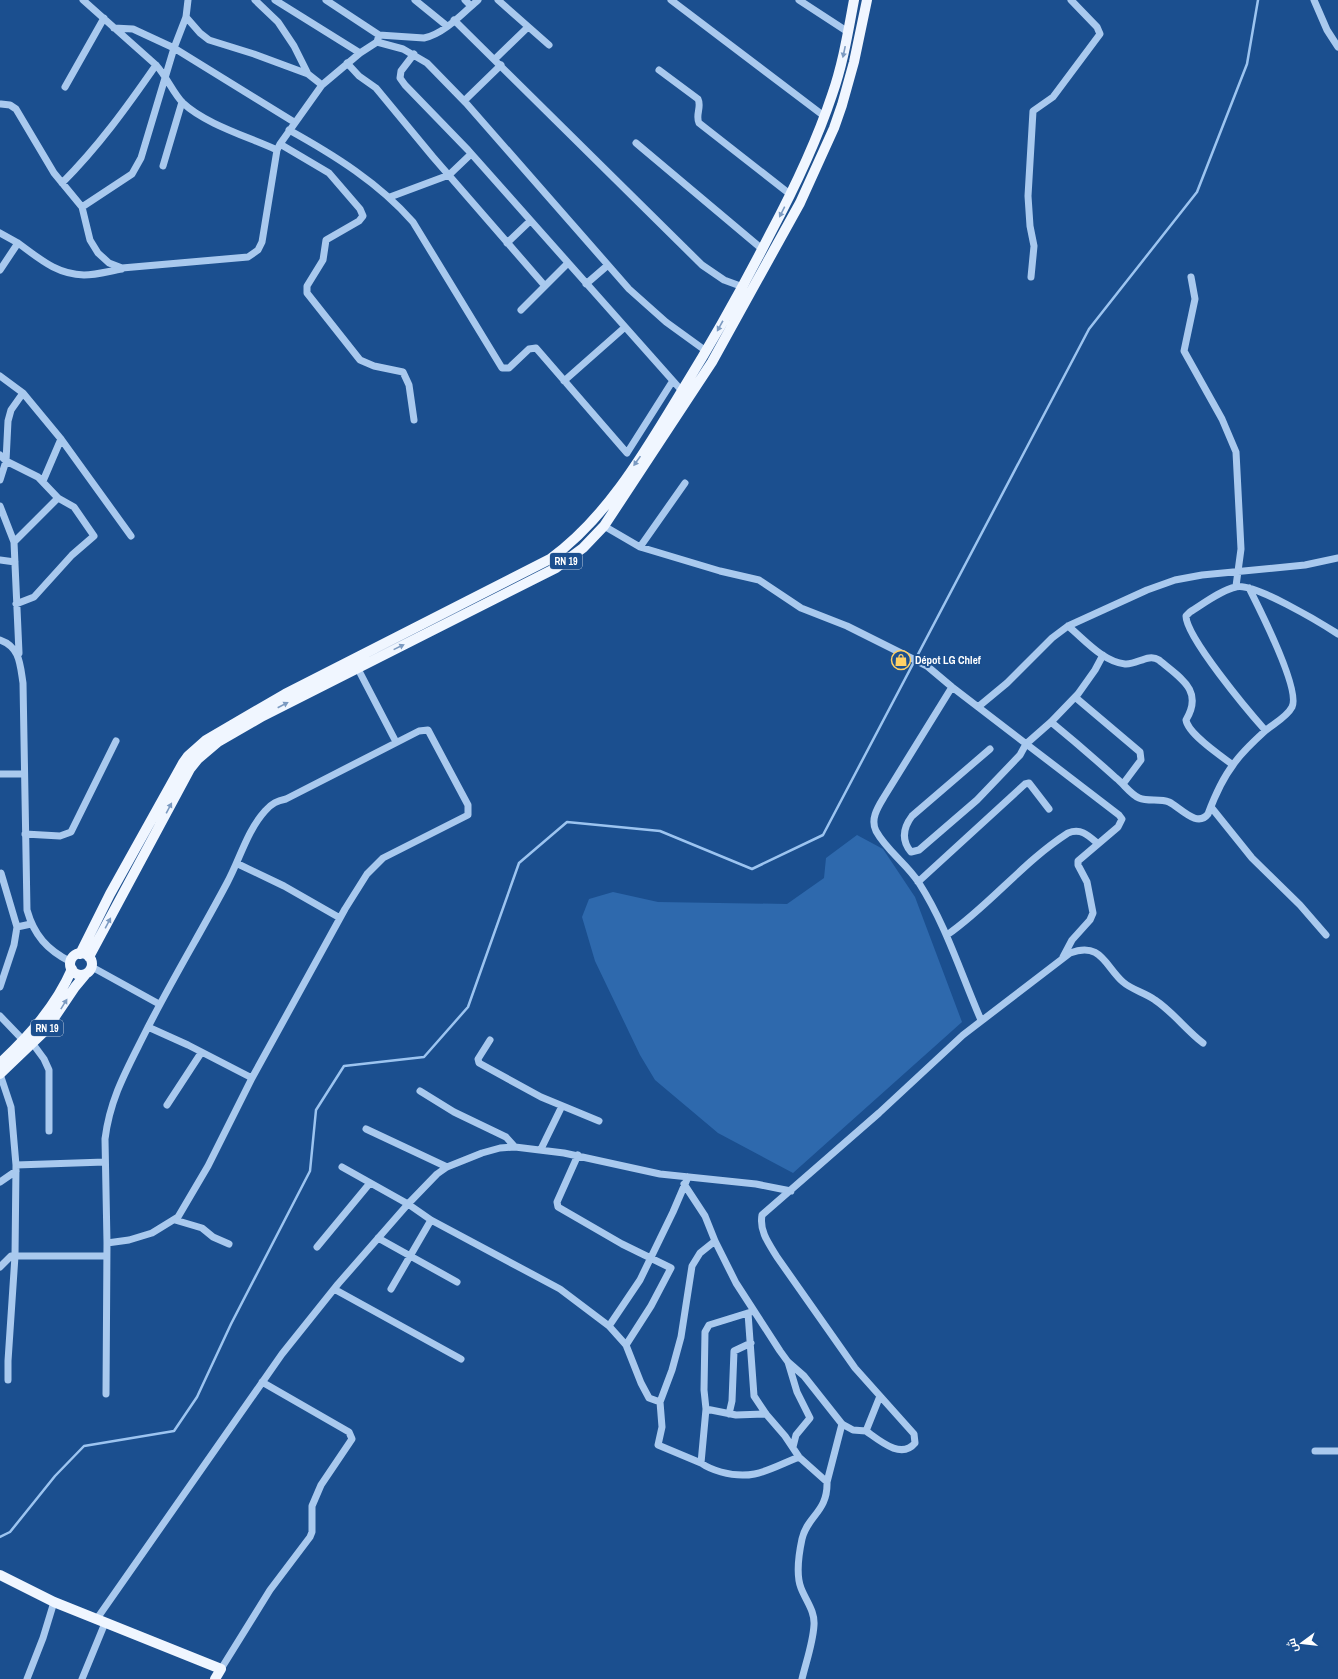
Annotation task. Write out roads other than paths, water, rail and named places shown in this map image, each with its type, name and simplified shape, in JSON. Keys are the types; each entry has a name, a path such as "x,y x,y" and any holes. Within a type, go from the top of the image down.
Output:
{"main road":[{"name":"RN 19","path":"356,664 550,559 567,547 600,513 654,436 682,391 710,353 796,184 824,116 839,73 854,0"},
{"name":"RN 19","path":"85,956 110,894 188,756 218,732 285,694 356,664 556,568 573,556 606,524 800,203 834,128 848,85 866,0"},
{"path":"796,184 801,184 807,188"},
{"path":"790,196 795,202 800,203"},
{"path":"600,513 606,524"},
{"path":"586,528 590,535 594,537"},
{"path":"550,559 556,568"},
{"path":"76,955 85,956 88,971 76,974 72,966 76,955"},
{"name":"RN 19","path":"0,1074 29,1042 72,966"},
{"name":"RN 19","path":"0,1063 29,1042 54,1020 74,987 88,971"},
{"path":"0,1575 54,1602 100,1622 221,1669 215,1679"}],"street":[{"path":"83,0 156,66 165,75 182,102 199,116 279,147 329,173 360,209 363,216 359,221 326,240 323,260 307,286 307,293 360,360 374,366 403,372 409,385 414,420"},
{"path":"82,207 132,174 141,158 165,75 186,17 188,0"},
{"path":"255,0 278,22 294,46 308,74"},
{"path":"275,0 360,52"},
{"path":"326,0 378,39 414,54 427,63 464,102 608,265 648,307 710,353"},
{"path":"415,0 447,26"},
{"path":"465,0 471,6"},
{"path":"0,233 18,243 52,268 60,272 85,275 122,268 248,257 258,250 262,242 279,147 294,122 322,85 360,52 378,39 424,38 431,36 447,26 478,0"},
{"path":"498,0 549,45"},
{"path":"671,0 824,116"},
{"path":"799,0 848,32"},
{"path":"1031,277 1034,246 1030,226 1028,196 1033,111 1053,97 1100,34 1097,27 1071,0"},
{"path":"1314,0 1327,30 1338,47"},
{"path":"186,17 200,33 209,40 254,54 308,74 322,85"},
{"path":"65,87 104,18"},
{"path":"454,20 702,265 724,280 743,287"},
{"path":"495,59 528,27"},
{"path":"114,28 133,29 174,48 294,122"},
{"path":"414,54 401,71 400,78 471,154 529,222 672,382 682,391"},
{"path":"347,63 359,76 376,88 448,175 545,286"},
{"path":"464,102 501,65"},
{"path":"62,183 91,154 111,129 156,66"},
{"path":"659,70 698,99 700,105 698,119 699,123 790,196"},
{"path":"162,166 182,102"},
{"path":"1,104 10,105 16,109 54,173 82,207 90,240 98,253 109,263 122,268"},
{"path":"289,130 332,155 390,197 412,222 502,368 509,368 530,349 536,348 627,453 672,382"},
{"path":"636,143 762,249"},
{"path":"390,197 448,175 471,154"},
{"path":"507,243 529,222"},
{"path":"0,270 18,243"},
{"path":"521,310 567,264"},
{"path":"586,284 608,265"},
{"path":"1192,277 1195,299 1184,348 1189,362 1222,419 1236,452 1241,517 1241,549 1236,586"},
{"path":"564,381 624,328"},
{"path":"0,376 24,393 61,439 131,536"},
{"path":"0,480 6,461 8,421 12,410 24,393"},
{"path":"43,481 61,439"},
{"path":"0,455 6,461 43,481 58,498 74,508 94,536 72,555 34,597 16,604"},
{"path":"640,547 685,483"},
{"path":"14,542 58,498"},
{"path":"0,506 14,542 19,655 23,683 27,910 31,924 38,938 72,966"},
{"path":"606,524 640,547 720,571 759,580 801,608 847,626 927,666 952,687 1026,744 1039,752 1121,817 1121,822 1118,827 1078,861 1091,895 1093,907 1092,917 1072,940 1063,957"},
{"path":"978,707 1007,683 1052,638 1068,626 1118,602 1175,580 1202,575 1305,565 1338,558"},
{"path":"0,560 15,562"},
{"path":"1265,730 1233,693 1204,651 1186,619 1186,616 1190,612 1236,586 1249,588 1282,602 1338,634"},
{"path":"1051,722 1123,784 1129,791 1141,799 1167,801 1196,819 1205,817 1233,765 1265,730 1292,708 1294,695 1268,624 1249,588"},
{"path":"1068,626 1103,655 1127,664 1149,658 1159,660 1190,689 1193,703 1192,709 1186,720 1188,726 1210,748 1233,765"},
{"path":"0,640 14,647 19,655"},
{"path":"990,749 912,816 907,822 904,836 911,852 919,850 977,800 1020,755 1026,744 1051,722 1075,697 1095,670 1103,655"},
{"path":"356,664 396,742"},
{"path":"952,687 884,797 876,811 874,822 876,830 894,856 918,882 947,935 981,1020"},
{"path":"1075,697 1140,752 1142,760 1123,784"},
{"path":"106,1394 107,1243 105,1162 107,1123 115,1093 159,1004 238,864 252,828 274,802 286,799 419,731 428,730 468,805 468,815 383,858 355,891 252,1078 208,1166 187,1203 174,1220 152,1233 129,1240 107,1243"},
{"path":"25,834 60,836 71,832 116,741"},
{"path":"0,774 24,774"},
{"path":"918,882 1025,784 1030,783 1049,809"},
{"path":"1210,807 1252,858 1300,905 1326,935"},
{"path":"947,935 967,922 1031,861 1068,833 1075,830 1080,831 1098,843"},
{"path":"238,864 284,886 340,918"},
{"path":"0,871 17,927 14,945 0,987"},
{"path":"17,927 31,924"},
{"path":"684,1184 704,1216 751,1312 788,1362 804,1376 842,1424 853,1430 866,1432 895,1450 905,1450 912,1447 915,1443 914,1434 855,1368 765,1238 762,1215 791,1191 981,1020 1063,957 1078,950 1090,950 1097,953 1124,984 1156,1000 1189,1033 1203,1043"},
{"path":"88,971 159,1004"},
{"path":"0,1016 29,1042 44,1059 49,1070 49,1131"},
{"path":"148,1027 252,1078"},
{"path":"490,1040 478,1059 479,1063 541,1097 600,1121"},
{"path":"167,1105 201,1053"},
{"path":"0,1074 11,1107 16,1168 15,1256 8,1380"},
{"path":"420,1091 454,1112 506,1136 515,1147"},
{"path":"541,1149 562,1106"},
{"path":"366,1129 447,1166"},
{"path":"82,1679 100,1622 262,1382 282,1354 334,1289 408,1204 432,1178 447,1166 482,1153 500,1148 515,1147 541,1149 578,1155 660,1174 756,1184 791,1191"},
{"path":"578,1155 557,1202 558,1207 670,1267 671,1270 626,1345"},
{"path":"0,1182 16,1168 105,1162"},
{"path":"342,1167 408,1204 431,1220 560,1290 609,1326 626,1345 646,1393 651,1399 660,1402"},
{"path":"609,1326 640,1280 688,1177"},
{"path":"316,1247 370,1183"},
{"path":"174,1220 202,1228 213,1237 229,1244"},
{"path":"391,1289 431,1220"},
{"path":"378,1238 457,1282"},
{"path":"715,1241 700,1253 692,1266 681,1337 672,1370 660,1402 662,1427 658,1445 702,1463 711,1470 736,1476 753,1476 799,1457"},
{"path":"0,1267 8,1258 15,1256 106,1256"},
{"path":"334,1289 461,1359"},
{"path":"751,1312 754,1396 799,1457 827,1482"},
{"path":"702,1463 706,1409 704,1358 706,1329 716,1322 751,1312"},
{"path":"729,1414 732,1401 734,1351 751,1343"},
{"path":"788,1362 797,1392 810,1418 796,1435 793,1447"},
{"path":"221,1669 270,1590 310,1537 312,1532 312,1506 328,1475 352,1439 348,1432 262,1382"},
{"path":"866,1432 880,1396"},
{"path":"706,1409 729,1414 766,1414"},
{"path":"802,1679 814,1625 810,1605 799,1580 802,1538 824,1504 827,1482 842,1424"},
{"path":"1315,1451 1338,1451"},
{"path":"26,1679 43,1638 54,1602"}],"waterway":[{"path":"0,1537 10,1532 55,1476 84,1446 174,1431 197,1397 231,1324 310,1171 316,1110 344,1066 424,1057 468,1007 519,863 567,822 660,831 752,869 823,835 1089,329 1197,192 1247,64 1258,0"}],"place":[{"name":"Dépot LG Chlef","path":"901,660"}]}
